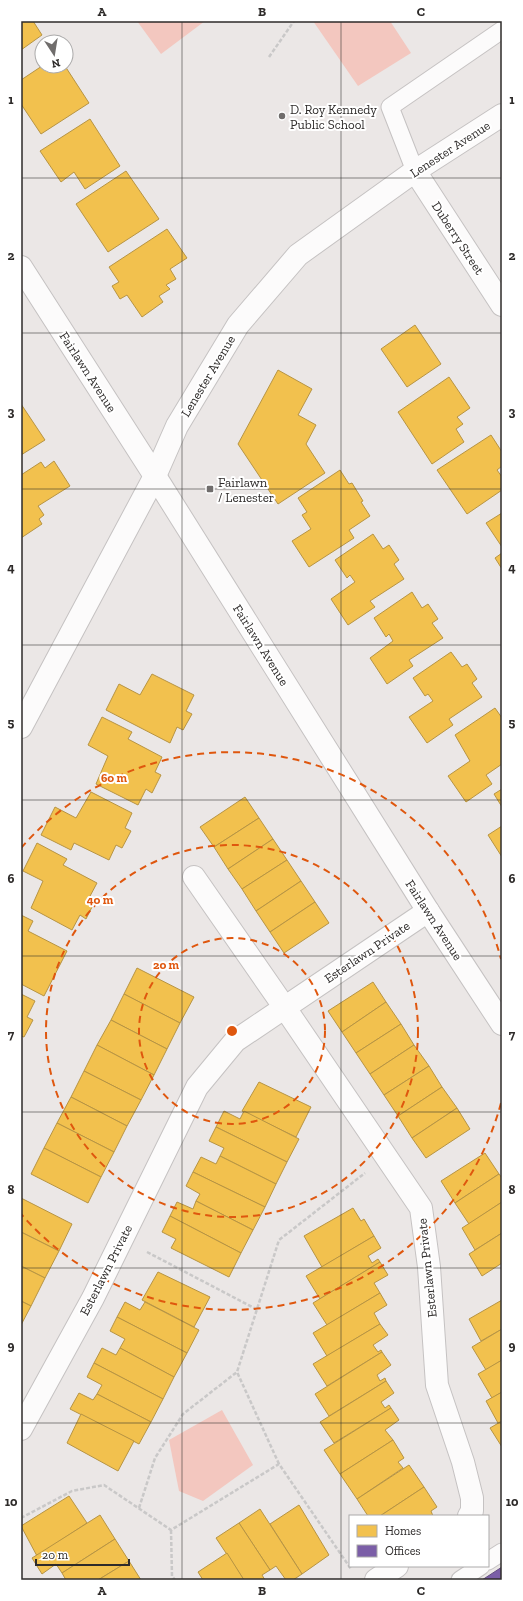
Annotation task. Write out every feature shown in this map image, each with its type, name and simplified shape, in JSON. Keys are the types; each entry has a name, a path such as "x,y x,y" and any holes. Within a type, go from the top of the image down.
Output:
{"street":[{"name":"Lenester Avenue","path":"21,727 155,476 177,426 238,325 298,255 415,171 502,115"},
{"name":"Duberry Street","path":"415,171 502,306"},
{"name":"Fairlawn Avenue","path":"21,267 155,476 428,911 502,1024"},
{"name":"Esterlawn Private","path":"194,878 285,1008 421,1208 429,1266 438,1385 463,1462 472,1498 472,1511 470,1515"},
{"name":"Esterlawn Private","path":"21,1429 93,1298 197,1087 235,1042 428,911"},
{"path":"376,1580 396,1567"}],"lane":[{"path":"415,171 390,107 502,30"},
{"path":"489,1560 502,1552"},
{"path":"460,1580 480,1567"}],"path":[{"path":"269,57 294,21"},
{"path":"139,1508 155,1458 183,1414 237,1372 279,1240 386,1157"},
{"path":"122,1239 256,1309"},
{"path":"237,1372 279,1464 349,1567"},
{"path":"171,1530 279,1464"},
{"path":"21,1518 72,1491 104,1484 171,1530"},
{"path":"171,1530 172,1576 175,1580"},
{"path":"349,1567 354,1574"}],"shaded area":[{"path":"137,21 205,21 161,54"},
{"path":"313,21 390,21 411,53 358,86"},
{"path":"222,1410 253,1465 203,1501 179,1491 169,1440"}],"building: Homes":[{"path":"21,21 33,21 41,34 34,34 34,41 21,50"},
{"path":"34,71 34,74 70,74 89,103 41,134 21,104 21,80"},
{"path":"90,119 120,166 85,189 74,172 61,182 40,151"},
{"path":"126,171 159,219 108,252 76,204"},
{"path":"167,229 187,258 170,269 176,279 166,285 170,289 159,296 163,302 142,317 127,295 120,299 112,286 119,282 109,267"},
{"path":"415,325 441,364 407,387 381,349"},
{"path":"278,370 312,389 298,415 316,425 306,444 325,473 278,504 238,444"},
{"path":"449,377 470,408 457,417 463,424 456,429 464,442 432,464 398,412"},
{"path":"21,404 45,440 21,455"},
{"path":"491,435 502,452 502,466 497,470 502,477 502,490 467,514 437,470"},
{"path":"54,461 70,486 38,506 44,515 39,519 42,524 21,538 21,475 41,462 45,468"},
{"path":"340,470 349,484 352,483 370,516 349,530 354,538 309,567 292,541 311,529 302,515 307,512 298,498"},
{"path":"502,513 502,547 486,523"},
{"path":"373,534 383,549 389,545 399,560 394,564 404,579 370,601 375,607 348,625 331,599 355,582 350,575 347,578 335,560"},
{"path":"502,553 502,569 495,558"},
{"path":"412,592 422,608 428,604 438,619 432,623 443,638 409,660 413,666 387,684 370,658 393,641 389,634 386,637 374,618"},
{"path":"451,652 462,667 467,664 477,679 472,683 482,697 449,719 453,725 427,743 409,717 433,701 428,694 425,696 413,678"},
{"path":"152,674 194,695 186,711 192,714 183,730 177,727 170,743 106,710 119,684 140,695"},
{"path":"495,708 502,718 502,764 486,775 492,784 466,802 448,776 470,761 455,735"},
{"path":"102,717 132,732 128,739 162,757 155,772 161,775 152,793 146,789 138,805 96,784 108,756 88,745"},
{"path":"502,789 502,807 494,794"},
{"path":"91,792 132,813 125,828 131,831 122,848 116,845 109,860 74,843 71,850 41,835 55,807 76,818"},
{"path":"245,797 259,818 214,847 200,827"},
{"path":"259,818 273,839 228,869 214,847"},
{"path":"502,826 502,857 488,835"},
{"path":"273,839 287,860 242,889 228,869"},
{"path":"37,843 67,859 63,865 97,883 89,898 95,901 86,919 80,915 72,930 31,908 43,881 23,871"},
{"path":"287,860 301,881 256,911 242,889"},
{"path":"301,881 315,902 270,932 256,911"},
{"path":"315,902 329,923 284,953 270,932"},
{"path":"21,915 33,921 28,931 67,951 44,996 21,984"},
{"path":"137,968 194,997 180,1023 124,994"},
{"path":"373,982 386,1002 342,1032 328,1011"},
{"path":"21,994 35,1001 27,1017 33,1020 24,1037 21,1036"},
{"path":"124,994 180,1023 167,1049 111,1020"},
{"path":"386,1002 401,1024 356,1053 342,1032"},
{"path":"111,1020 167,1049 154,1075 97,1045"},
{"path":"401,1024 414,1045 370,1074 356,1053"},
{"path":"97,1045 154,1075 141,1100 84,1071"},
{"path":"414,1045 429,1066 384,1095 370,1074"},
{"path":"429,1066 442,1087 398,1116 384,1095"},
{"path":"84,1071 141,1100 127,1126 71,1097"},
{"path":"259,1082 311,1107 296,1137 242,1111"},
{"path":"442,1087 457,1108 412,1138 398,1116"},
{"path":"71,1097 127,1126 114,1152 57,1123"},
{"path":"457,1108 470,1129 426,1158 412,1138"},
{"path":"224,1111 240,1119 244,1111 299,1139 287,1162 216,1127"},
{"path":"57,1123 114,1152 101,1177 44,1148"},
{"path":"216,1127 287,1162 276,1184 220,1156 224,1148 209,1141"},
{"path":"44,1148 101,1177 88,1203 31,1174"},
{"path":"485,1153 499,1174 455,1203 441,1181"},
{"path":"220,1156 276,1184 265,1207 193,1172 201,1157 216,1164"},
{"path":"193,1172 265,1207 253,1230 196,1201 200,1194 186,1186"},
{"path":"499,1174 502,1178 502,1202 469,1224 455,1203"},
{"path":"21,1198 72,1224 59,1251 21,1232"},
{"path":"196,1201 253,1230 241,1253 170,1216 177,1202 193,1209"},
{"path":"502,1202 502,1233 475,1250 462,1228"},
{"path":"353,1208 361,1221 364,1219 374,1236 322,1267 304,1236"},
{"path":"170,1216 241,1253 229,1277 171,1248 176,1239 162,1232"},
{"path":"21,1232 59,1251 45,1278 21,1266"},
{"path":"502,1233 502,1263 482,1276 469,1254"},
{"path":"374,1236 381,1248 368,1256 372,1263 378,1259 380,1262 320,1299 306,1276"},
{"path":"380,1262 388,1275 374,1283 380,1293 327,1325 313,1303"},
{"path":"21,1266 45,1278 31,1306 21,1301"},
{"path":"158,1272 210,1297 194,1327 142,1300"},
{"path":"380,1293 387,1305 374,1313 380,1324 327,1356 313,1333"},
{"path":"502,1300 502,1329 481,1341 469,1319"},
{"path":"21,1301 31,1306 21,1325"},
{"path":"125,1302 140,1310 145,1302 199,1330 187,1353 117,1317"},
{"path":"117,1317 187,1353 174,1377 120,1348 125,1339 110,1331"},
{"path":"380,1324 388,1335 373,1345 378,1352 381,1350 382,1352 327,1386 313,1364"},
{"path":"502,1329 502,1360 486,1370 472,1347"},
{"path":"102,1348 116,1355 120,1348 174,1377 163,1399 94,1363"},
{"path":"382,1352 391,1365 377,1375 380,1381 385,1378 386,1381 329,1416 315,1394"},
{"path":"502,1360 502,1392 492,1398 478,1374"},
{"path":"94,1363 163,1399 151,1422 97,1394 102,1385 87,1377"},
{"path":"386,1381 394,1393 381,1402 385,1408 389,1405 391,1408 334,1443 320,1422"},
{"path":"502,1392 502,1421 498,1423 486,1401"},
{"path":"79,1393 93,1400 97,1394 151,1422 139,1444 70,1409"},
{"path":"391,1408 399,1420 385,1430 393,1440 340,1474 324,1450"},
{"path":"81,1414 134,1441 118,1471 67,1443"},
{"path":"502,1421 502,1447 490,1428"},
{"path":"393,1440 404,1458 398,1462 403,1468 357,1499 340,1474"},
{"path":"409,1465 424,1487 382,1515 367,1515 357,1499"},
{"path":"424,1487 437,1507 431,1511 433,1515 382,1515"},
{"path":"69,1496 87,1523 37,1556 21,1526"},
{"path":"299,1505 329,1555 302,1574 270,1524"},
{"path":"260,1509 302,1574 293,1580 286,1580 276,1566 270,1570 239,1523"},
{"path":"100,1515 115,1539 62,1573 56,1564 42,1574 32,1558"},
{"path":"239,1523 270,1570 262,1575 265,1580 244,1580 216,1538"},
{"path":"115,1539 129,1561 98,1580 66,1580 62,1573"},
{"path":"227,1553 244,1580 203,1580 198,1572"},
{"path":"129,1561 141,1580 98,1580"}],"building: Offices":[{"path":"502,1567 502,1580 482,1580"}],"place":[{"name":"D. Roy Kennedy Public School","path":"282,116"},
{"name":"Fairlawn / Lenester","path":"210,489"}]}
